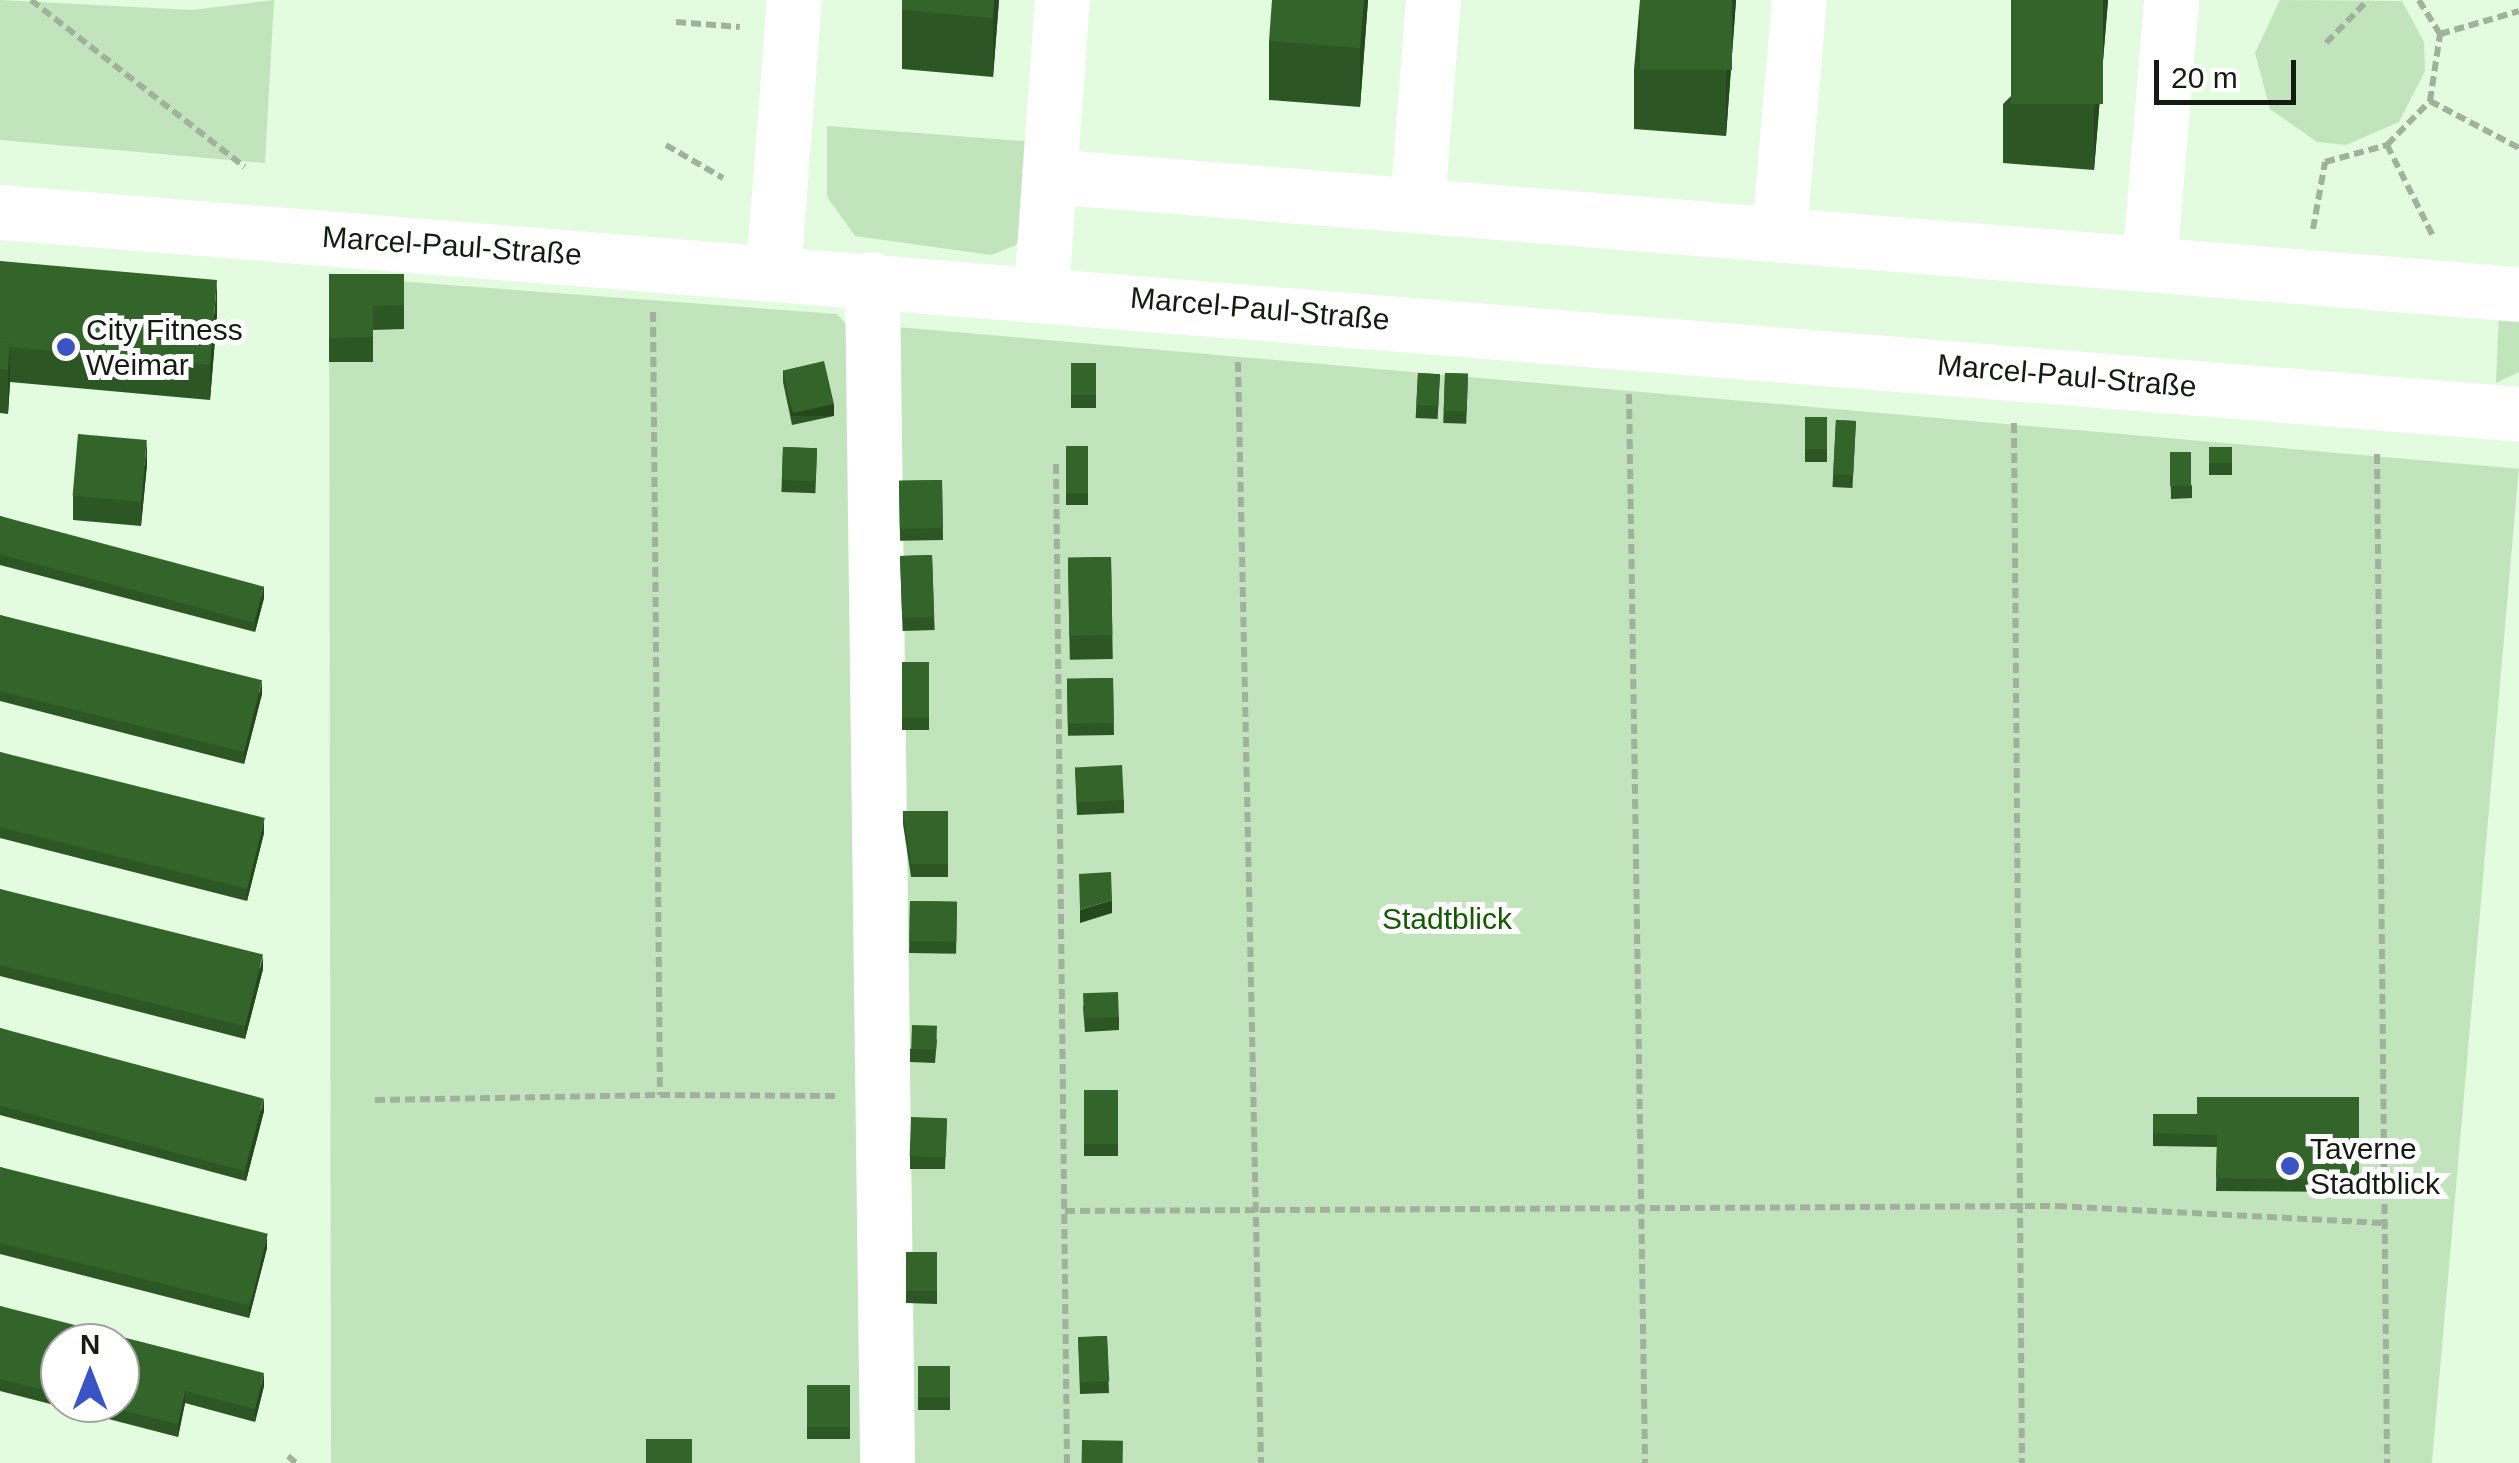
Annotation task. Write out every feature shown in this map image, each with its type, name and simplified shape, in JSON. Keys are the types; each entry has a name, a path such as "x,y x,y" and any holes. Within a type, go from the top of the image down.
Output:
{"street":[{"path":"1040,291 1062,0"},
{"path":"1417,203 1433,0"},
{"path":"1779,232 1799,0"},
{"path":"2149,263 2171,0"},
{"path":"772,13 773,271"},
{"path":"1048,176 2519,294"},
{"name":"Marcel-Paul-Straße","path":"0,212 1237,306 2519,414"},
{"path":"872,279 886,1463"}],"path":[{"path":"31,0 245,168"},
{"path":"2326,43 2368,0"},
{"path":"2304,276 2326,162 2388,145 2430,101 2440,34 2419,0"},
{"path":"2440,34 2519,11"},
{"path":"676,22 772,13"},
{"path":"2430,101 2519,148"},
{"path":"666,145 724,178"},
{"path":"2388,145 2460,289"},
{"path":"652,261 660,1095"},
{"path":"1237,306 1259,1214 1261,1463"},
{"path":"1628,340 1645,1463"},
{"path":"2014,372 2022,1463"},
{"path":"2379,403 2387,1463"},
{"path":"1056,464 1068,1463"},
{"path":"375,1100 880,1095"},
{"path":"1065,1211 1642,1213 2020,1207 2384,1222"},
{"path":"288,1456 296,1463"}],"green space":[{"path":"0,0 192,10 274,0 265,163 0,140"},
{"path":"2280,0 2402,1 2424,42 2425,71 2399,122 2346,145 2317,142 2270,109 2255,53"},
{"path":"827,126 1034,142 1025,230 1016,245 991,255 855,236 827,197"},
{"path":"329,276 837,314 856,335 862,1463 331,1463"},
{"path":"2499,309 2519,315 2519,372 2496,383"},
{"name":"Stadtblick","path":"898,327 2519,469 2432,1463 848,1463 799,1459"}],"building":[{"path":"902,0 994,0 993,18 902,10"},
{"path":"1272,0 1364,0 1360,48 1269,41"},
{"path":"1640,0 1732,0 1732,70 1640,70"},
{"path":"2011,0 2103,0 2103,104 2011,104"},
{"path":"0,261 217,280 210,365 10,347 10,338 0,337"},
{"path":"329,274 404,274 404,305 373,306 373,337 329,338"},
{"path":"0,337 10,338 8,370 0,369"},
{"path":"824,361 834,404 793,413 783,370"},
{"path":"1071,363 1096,363 1096,395 1071,395"},
{"path":"1418,373 1440,374 1438,406 1416,405"},
{"path":"1445,373 1468,374 1467,412 1444,411"},
{"path":"1805,417 1827,417 1827,449 1805,449"},
{"path":"1836,420 1856,421 1853,475 1833,474"},
{"path":"78,434 147,440 141,502 73,496"},
{"path":"1066,446 1088,446 1088,493 1066,493"},
{"path":"783,447 817,448 816,481 782,480"},
{"path":"2209,447 2232,447 2232,463 2209,463"},
{"path":"2170,452 2191,452 2191,486 2170,486"},
{"path":"942,480 943,528 900,529 899,481"},
{"path":"0,516 264,587 254,622 0,554"},
{"path":"932,555 934,617 902,618 900,556"},
{"path":"1111,557 1112,635 1069,636 1068,558"},
{"path":"0,615 262,680 244,752 0,691"},
{"path":"902,662 929,662 929,718 902,718"},
{"path":"1113,678 1114,723 1068,724 1067,679"},
{"path":"0,752 265,818 247,889 0,827"},
{"path":"1122,765 1124,800 1077,802 1075,767"},
{"path":"903,811 948,811 948,864 911,864"},
{"path":"1111,872 1112,900 1080,910 1079,874"},
{"path":"0,889 263,955 245,1026 0,965"},
{"path":"910,901 957,902 956,942 909,941"},
{"path":"1118,992 1119,1017 1084,1018 1083,993"},
{"path":"912,1025 937,1026 936,1050 911,1049"},
{"path":"0,1028 264,1099 244,1171 0,1106"},
{"path":"1084,1090 1118,1090 1118,1144 1084,1144"},
{"path":"2197,1097 2359,1097 2359,1180 2216,1178 2217,1135 2153,1133 2153,1114 2197,1114"},
{"path":"911,1117 947,1118 946,1157 910,1156"},
{"path":"0,1167 268,1234 250,1306 0,1243"},
{"path":"906,1252 937,1252 937,1291 906,1291"},
{"path":"0,1306 67,1323 40,1323 40,1389 0,1379"},
{"path":"1107,1336 1109,1381 1080,1382 1078,1338"},
{"path":"140,1342 264,1373 255,1409 185,1391 178,1424 140,1414"},
{"path":"918,1366 950,1366 950,1397 918,1397"},
{"path":"807,1385 850,1385 850,1427 807,1427"},
{"path":"646,1439 692,1439 692,1463 646,1463"},
{"path":"1082,1440 1123,1441 1123,1463 1082,1463"}],"place":[{"name":"City Fitness Weimar","path":"66,347"},
{"name":"Taverne Stadtblick","path":"2290,1166"}]}
